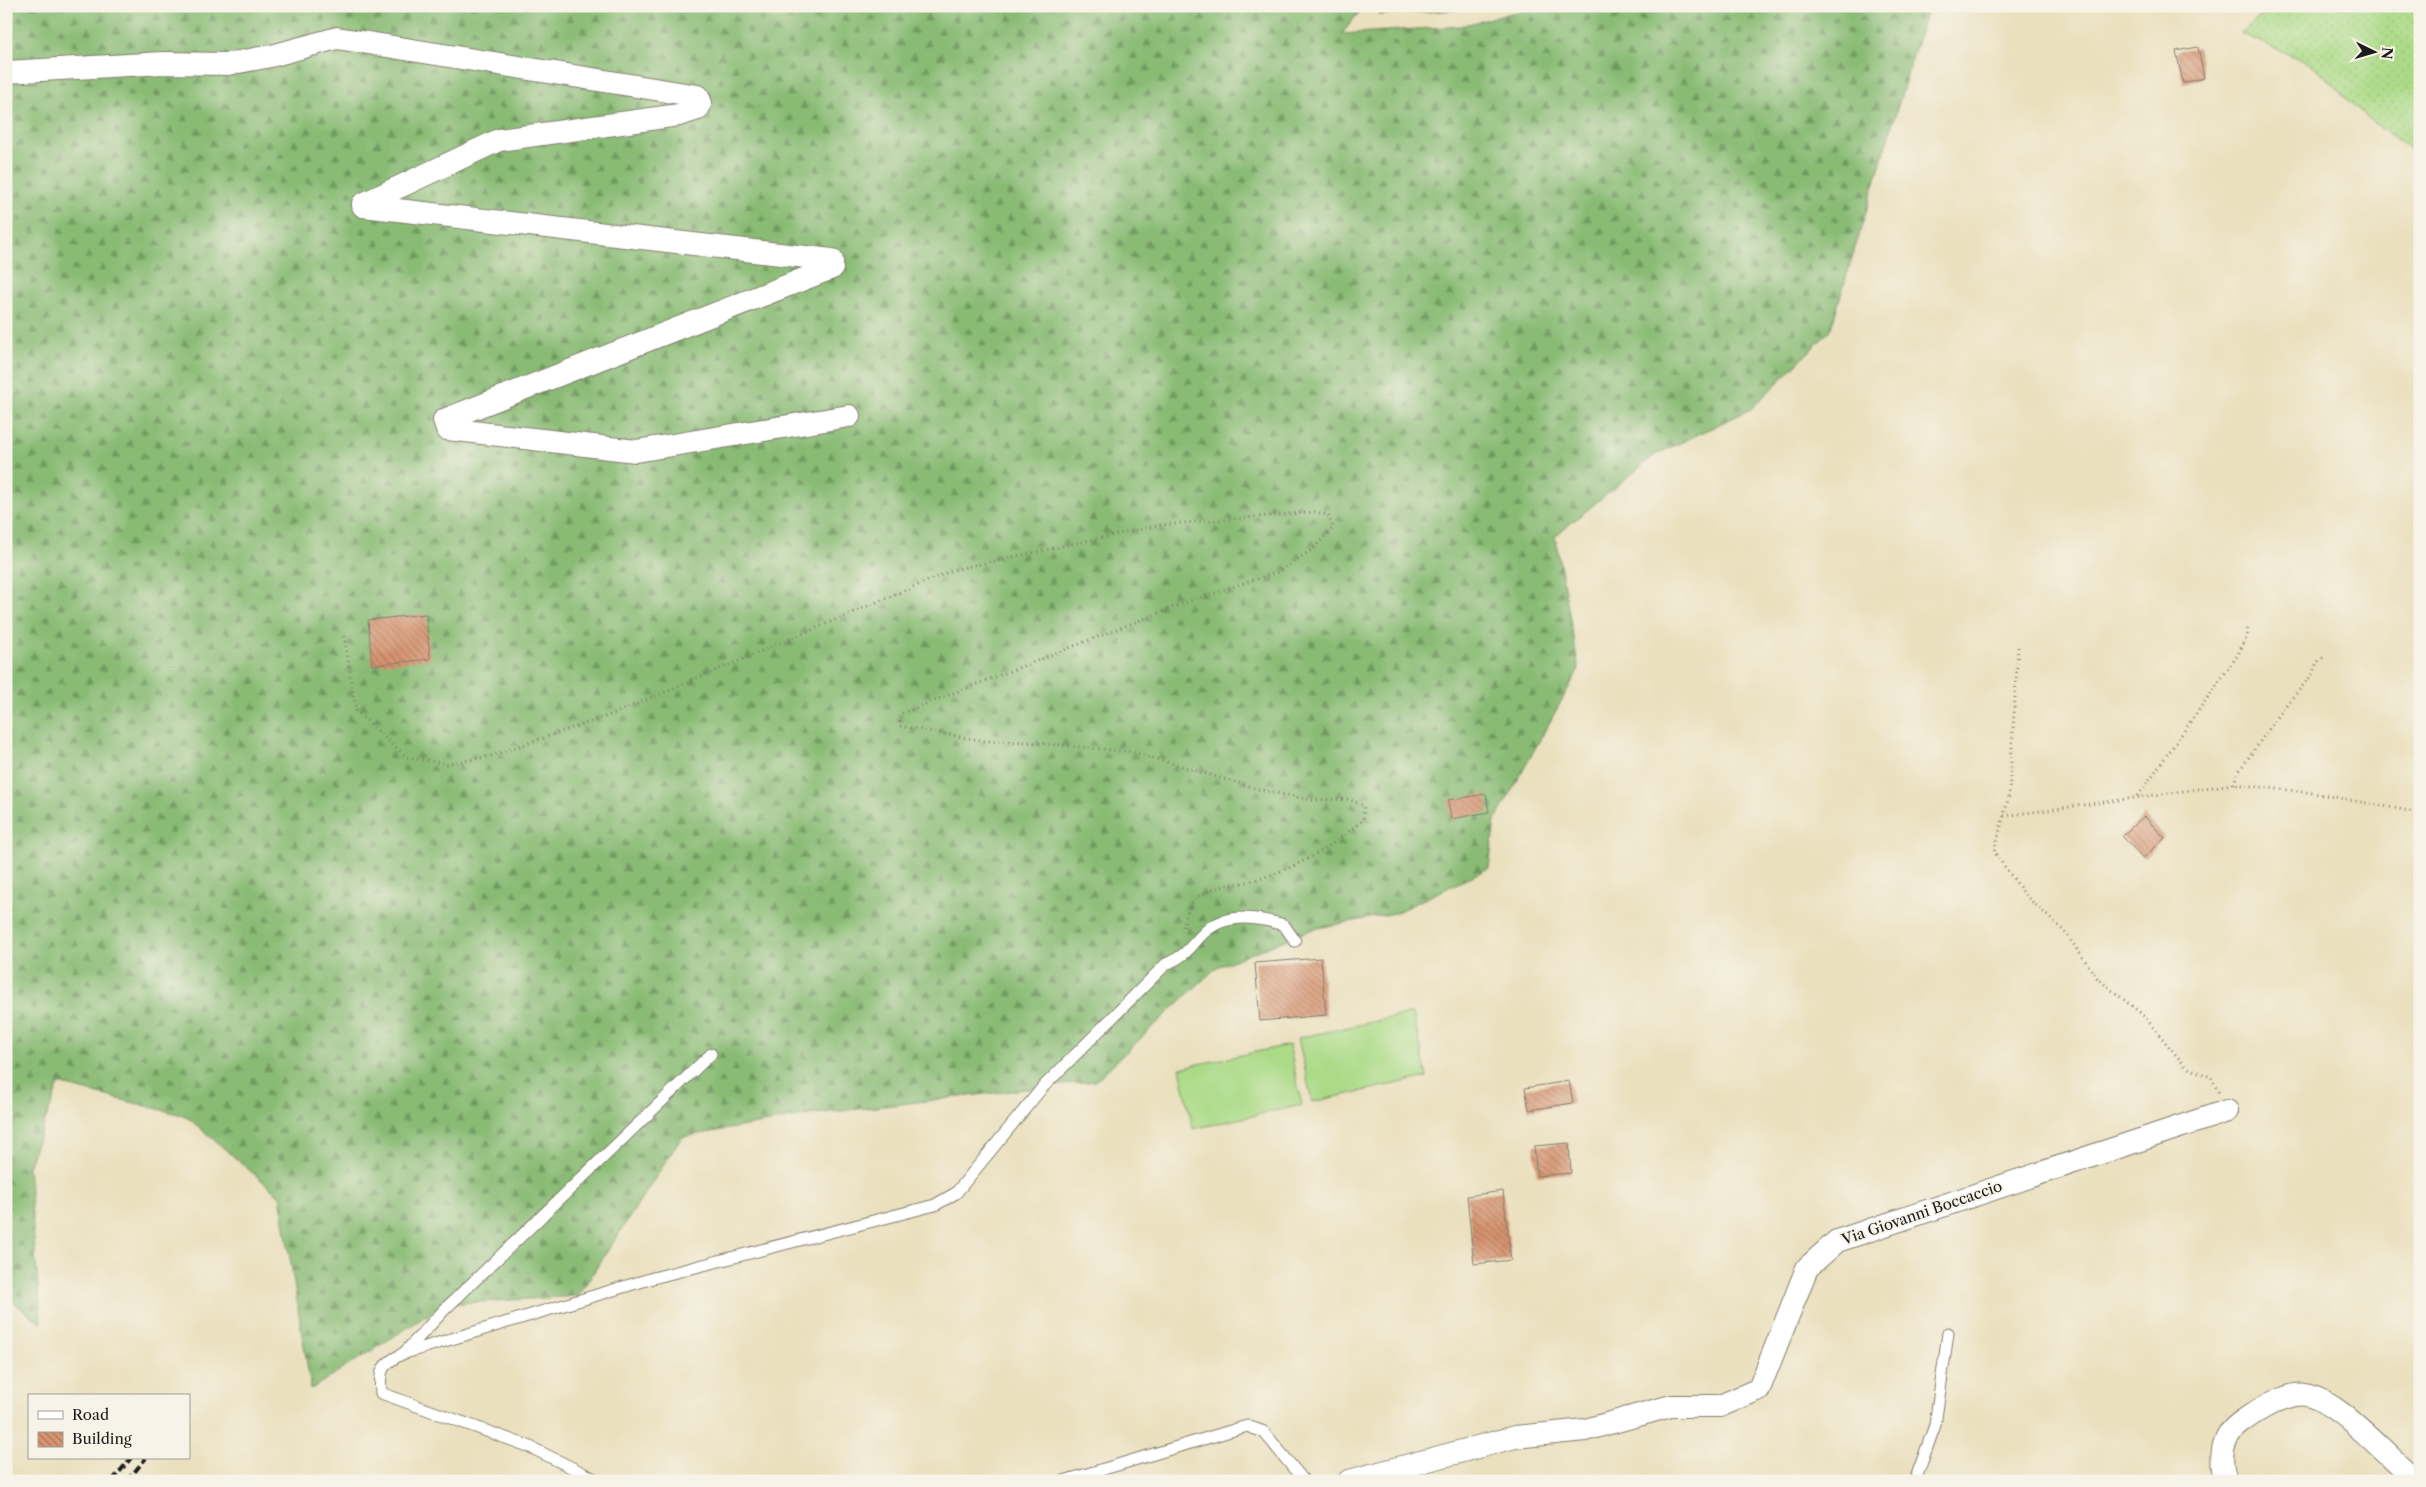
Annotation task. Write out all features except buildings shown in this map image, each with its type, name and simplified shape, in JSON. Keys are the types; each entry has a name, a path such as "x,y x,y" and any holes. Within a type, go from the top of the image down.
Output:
{"street":[{"path":"6,72 164,63 228,64 270,56 336,38 698,96 700,103 698,109 679,115 499,140 362,204 363,206 832,260 832,268 444,420 447,429 636,451 849,416"},
{"name":"Via Giovanni Boccaccio","path":"1349,1481 1515,1437 1585,1430 1671,1406 1720,1406 1759,1388 1808,1268 1837,1241 2228,1111"},
{"path":"2226,1481 2222,1467 2222,1444 2239,1424 2274,1403 2296,1394 2325,1401 2418,1481"}],"lane":[{"path":"599,1481 528,1446 381,1394 379,1375 387,1362 402,1354 653,1278 934,1205 956,1192 1042,1088 1166,964 1180,958 1208,930 1224,921 1256,917 1284,925 1295,941"},
{"path":"402,1354 446,1308 711,1054"},
{"path":"1915,1481 1935,1425 1948,1333"},
{"path":"1064,1481 1247,1426 1264,1432 1304,1481"}],"path":[{"path":"344,636 356,711 406,757 448,764 491,756 613,714 953,570 1160,525 1315,512 1328,515 1333,528 1313,549 1278,572 1187,602 900,714 900,726 986,741 1028,742 1133,752 1258,789 1311,800 1348,799 1364,806 1363,820 1337,842 1306,861 1280,873 1209,890 1193,902 1179,941 1166,964"},
{"path":"2138,796 2237,656 2247,637 2248,625"},
{"path":"2018,647 2009,796 1994,852 2026,896 2064,931 2098,979 2143,1015 2186,1067 2211,1077 2228,1111"},
{"path":"2234,784 2237,774 2286,706 2312,675 2318,662 2324,657"},
{"path":"2004,816 2234,784 2313,793 2420,813"}],"green space":[{"path":"6,6 1364,6 1342,34 1460,26 1540,6 1928,6 1830,331 1751,409 1655,455 1555,536 1579,669 1495,821 1489,868 1395,913 1313,929 1217,967 1095,1081 816,1114 682,1137 578,1296 445,1304 311,1389 280,1196 186,1116 59,1084 28,1167 41,1323 6,1297"},
{"path":"1385,6 1471,6 1457,10 1378,15"},
{"path":"2274,6 2420,6 2420,156 2367,118 2313,65 2240,33"},
{"path":"1413,1013 1427,1077 1312,1102 1298,1038"},
{"path":"1289,1045 1302,1105 1193,1129 1180,1068"}],"railway":[{"path":"112,1481 129,1460"},
{"path":"127,1481 144,1460"}]}
